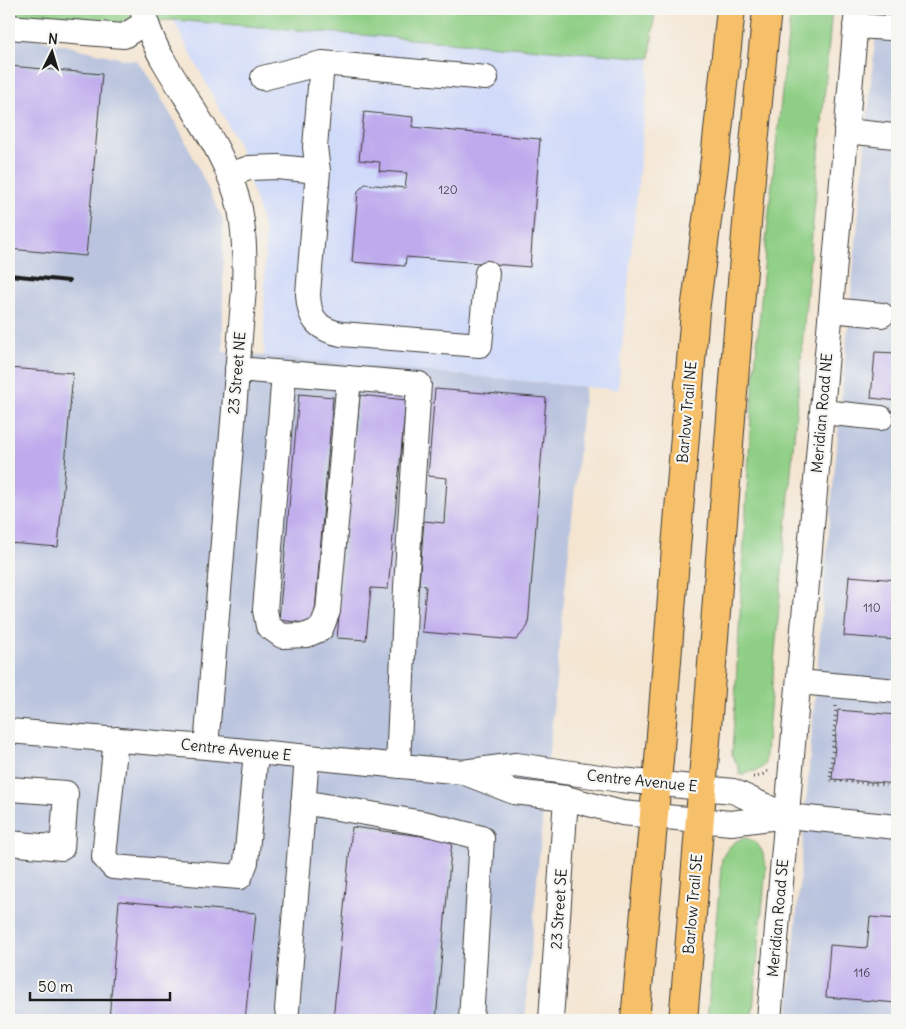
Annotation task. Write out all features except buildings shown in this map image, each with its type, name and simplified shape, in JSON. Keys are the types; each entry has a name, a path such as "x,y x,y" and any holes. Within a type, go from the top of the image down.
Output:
{"main road":[{"name":"Barlow Trail NE","path":"653,816 695,311 716,159 731,9"},
{"path":"703,788 751,169 767,9"},
{"name":"Barlow Trail SE","path":"683,1020 703,788"},
{"path":"634,1020 653,816"}],"street":[{"path":"9,28 124,36 144,15"},
{"name":"23 Street NE","path":"144,15 161,56 214,144 229,175 240,208 245,265 206,746"},
{"path":"856,17 890,28"},
{"name":"Meridian Road NE","path":"787,816 856,17"},
{"path":"322,63 315,147 318,171 308,294 308,308 314,320 326,331 341,334 480,345 487,273"},
{"path":"264,78 322,63 486,78"},
{"path":"846,131 894,136"},
{"path":"229,175 249,168 277,167 318,171"},
{"path":"831,310 882,315"},
{"path":"237,369 419,384 406,587 398,766"},
{"path":"284,373 265,610 268,626 282,636 307,635 321,630 328,611 349,378"},
{"path":"822,412 881,418"},
{"path":"799,682 897,691"},
{"name":"Centre Avenue E","path":"9,731 206,746 463,772 516,765 656,784 733,791 787,816"},
{"path":"116,739 104,857 113,866 240,877 246,862 256,752"},
{"path":"287,1010 307,757"},
{"name":"Centre Avenue E","path":"463,772 514,792 566,798 622,813 731,823 787,816 897,827"},
{"path":"9,789 66,793 62,848 9,843"},
{"name":"23 Street SE","path":"552,1020 566,798"},
{"path":"303,802 428,824 482,838 471,1020"},
{"name":"Meridian Road SE","path":"769,1020 787,816"}],"path":[{"path":"835,710 830,780 897,786"}],"shaded area":[{"path":"878,9 897,9 897,1020 788,1020 826,562"},
{"path":"173,20 650,58 618,390 264,356 265,232 238,144"},
{"path":"9,32 137,61 146,72 183,136 223,220 223,352 585,387 542,823 525,1020 9,1020"}],"green space":[{"path":"9,9 655,9 650,58 173,20 146,22 124,36 9,27"},
{"path":"791,9 832,9 765,765 756,771 745,772 743,775 738,773 740,771 732,754 752,402 768,220"},
{"path":"746,838 761,849 766,868 752,1020 707,1020 722,858 735,842"}],"railway":[{"path":"9,275 69,281"}]}
